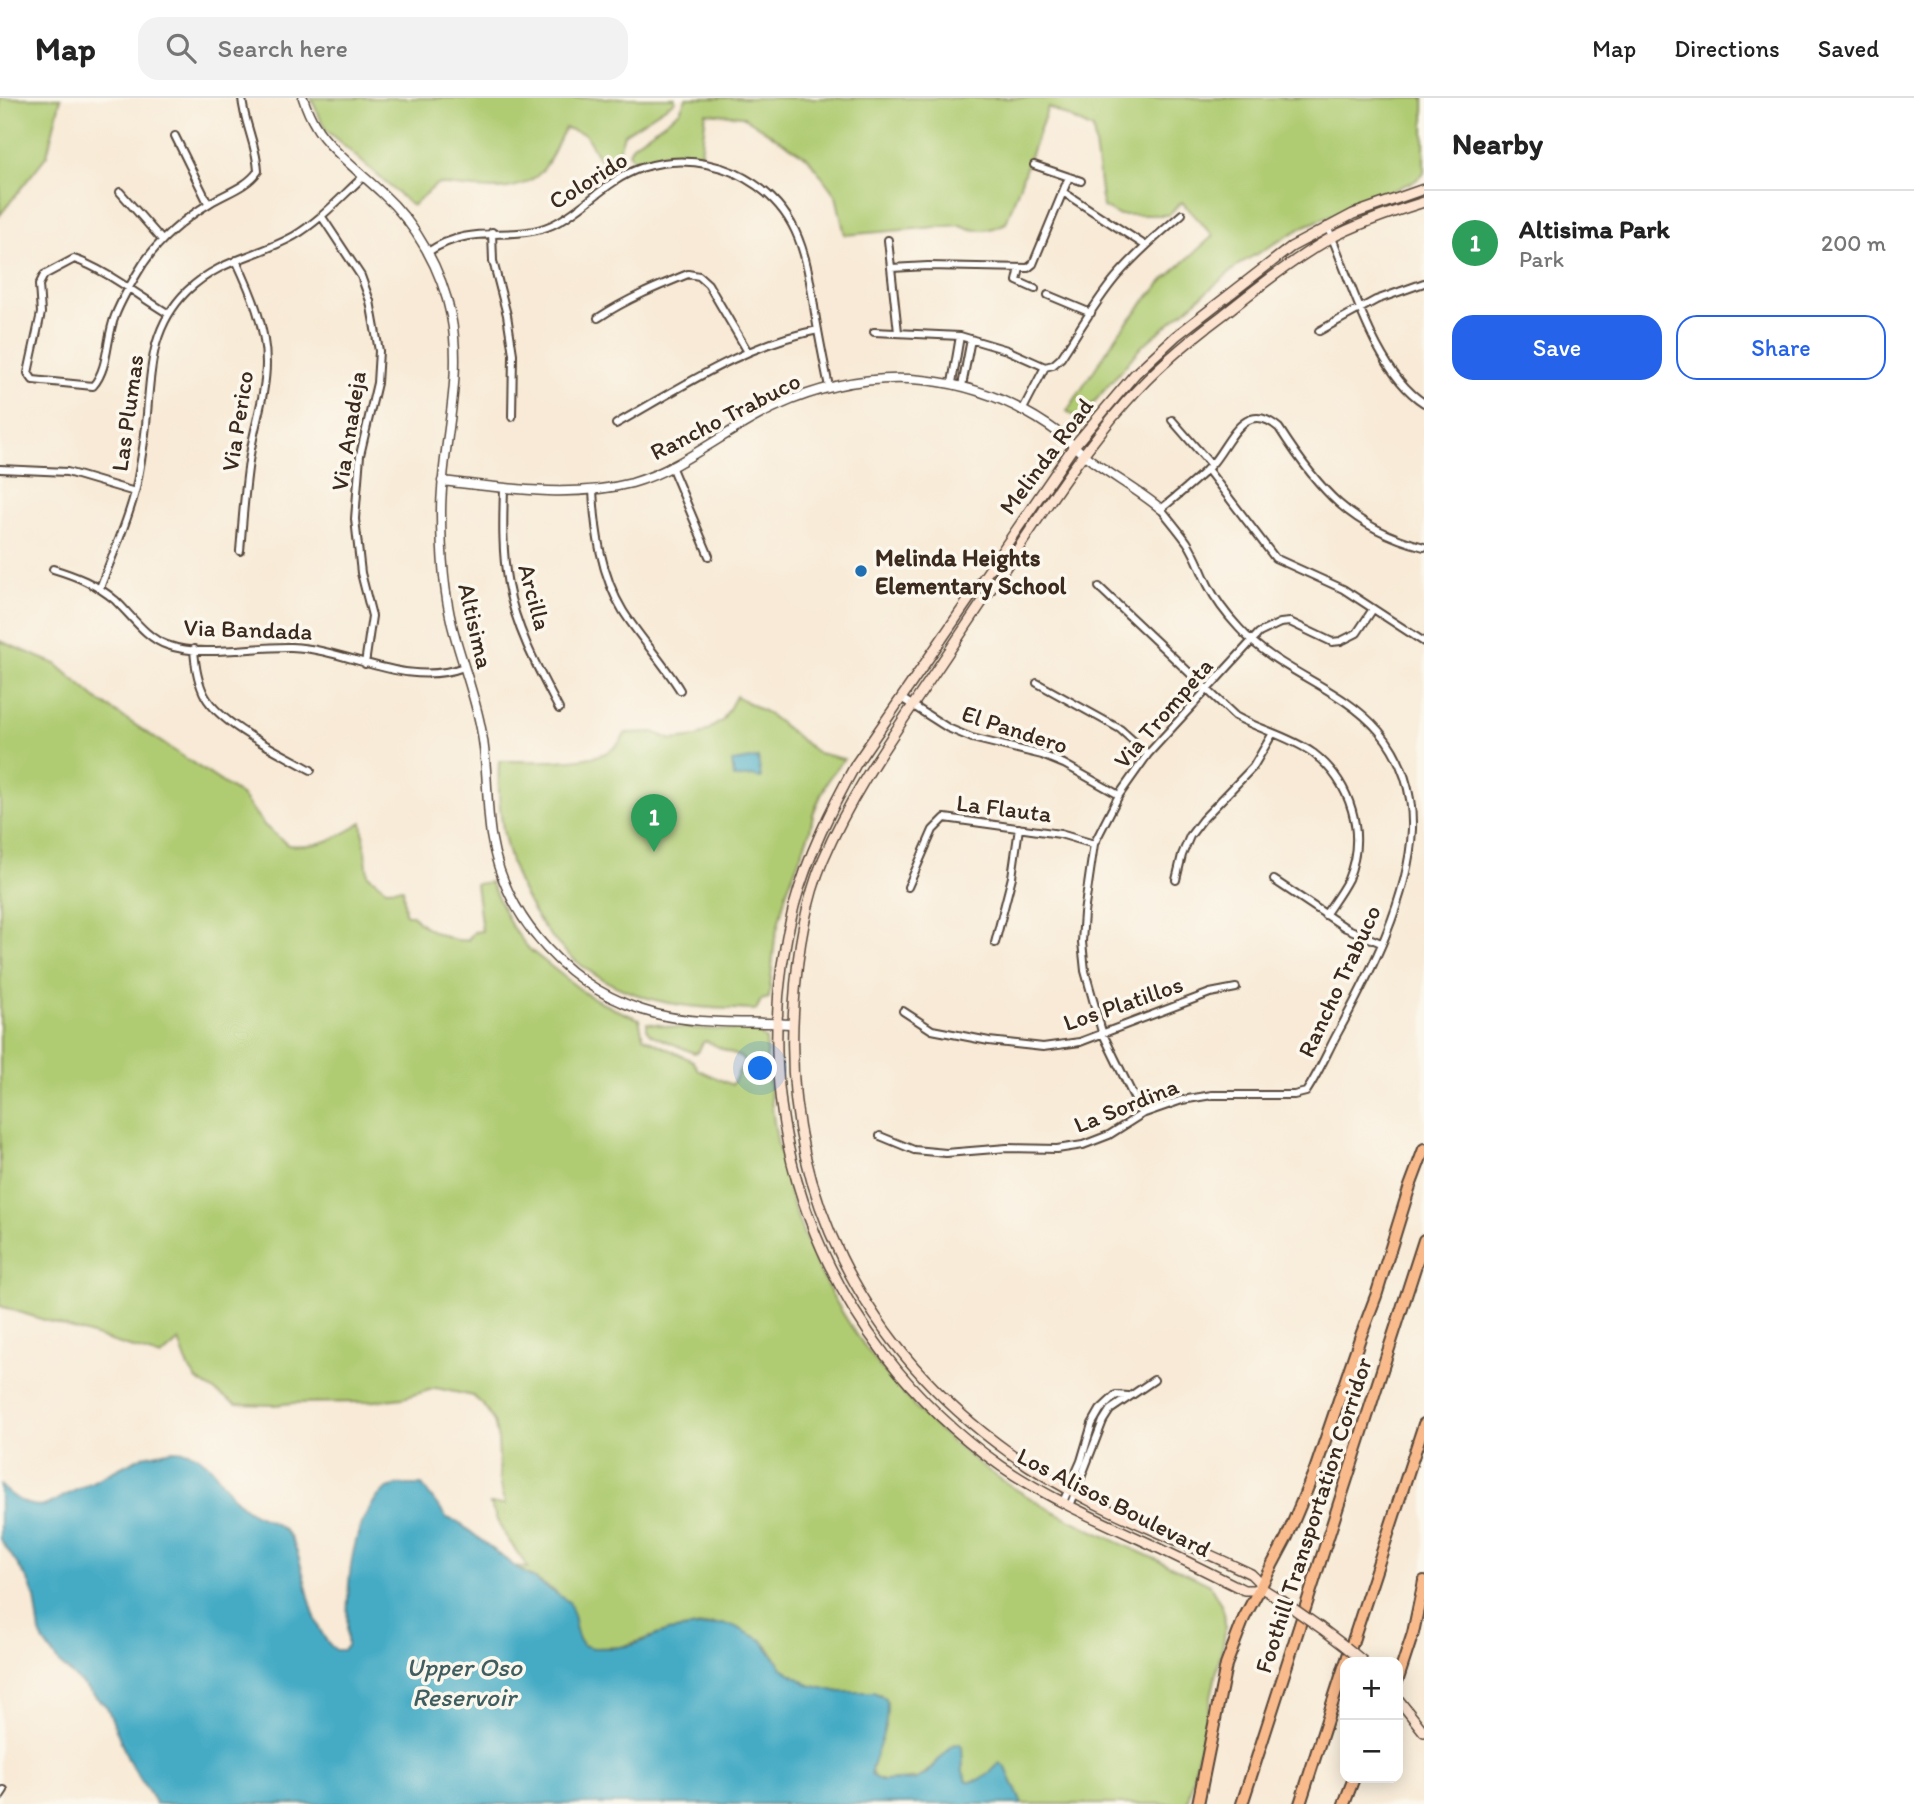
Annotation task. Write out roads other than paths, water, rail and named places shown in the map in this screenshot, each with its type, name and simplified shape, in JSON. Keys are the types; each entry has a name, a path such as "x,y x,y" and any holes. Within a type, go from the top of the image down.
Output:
{"highway":[{"path":"1198,1804 1226,1665 1244,1618 1286,1537 1315,1470 1424,1149"},
{"name":"Foothill Transportation Corridor","path":"1242,1804 1424,1240"},
{"path":"1347,1657 1424,1424"},
{"path":"1403,1664 1413,1633 1424,1581"},
{"path":"1300,1804 1340,1679"},
{"path":"1343,1804 1352,1783"}],"main road":[{"name":"Melinda Road","path":"777,1023 788,932 809,860 829,814 856,764 1074,446 1121,389 1175,336 1269,262 1327,226 1424,189"},
{"name":"Melinda Road","path":"792,1024 798,954 821,864 865,775 1084,454 1126,402 1163,364 1278,272 1332,237 1362,223 1424,202"},
{"name":"Los Alisos Boulevard","path":"777,1023 782,1115 797,1186 820,1246 852,1309 895,1369 956,1431 1002,1467 1066,1504 1244,1590 1259,1587"},
{"name":"Los Alisos Boulevard","path":"792,1024 793,1081 798,1132 815,1196 851,1278 897,1347 934,1390 1006,1451 1072,1490 1251,1574 1258,1581 1259,1587 1330,1634 1358,1657"},
{"path":"1403,1705 1424,1732"}],"street":[{"path":"169,314 128,290 87,263 74,259 44,275 39,285 41,313 29,373 33,380 93,386 101,377 108,336 116,314 128,290 143,264 162,240 208,203 247,183 258,171 258,161 247,128 242,98"},
{"name":"Altisima","path":"303,98 316,128 401,213 428,252 451,315 456,369 442,481 441,536 444,579 451,622 483,736 491,834 497,861 509,892 525,922 558,960 589,984 630,1005 656,1014 684,1019 792,1024"},
{"path":"175,136 208,203"},
{"name":"Colorido","path":"428,252 475,233 530,231 548,227 565,218 622,176 659,163 704,163 726,170 748,180 766,194 780,207 796,230 805,252 829,387"},
{"path":"1034,165 1081,181"},
{"name":"Las Plumas","path":"100,588 135,492 142,456 152,356 169,314 185,293 205,275 296,235 322,217 363,177"},
{"path":"891,268 1027,268 1033,264 1069,177"},
{"path":"120,192 162,240"},
{"path":"1063,192 1146,246"},
{"path":"874,332 960,335 1007,350 1045,367 1053,365 1061,358 1118,275 1182,214"},
{"name":"Via Anadeja","path":"322,217 360,276 370,302 379,351 376,383 360,455 355,519 360,573 372,616 365,664"},
{"path":"1327,226 1386,362 1401,384 1424,403"},
{"path":"492,232 493,261 507,315 513,354 512,418"},
{"path":"888,240 898,332"},
{"name":"Via Perico","path":"236,260 252,295 261,325 266,361 265,383 250,450 240,551"},
{"path":"1020,268 1017,281 1035,289"},
{"path":"598,318 643,292 688,274 695,274 708,284 748,352"},
{"path":"1319,331 1361,307 1424,283"},
{"path":"1048,295 1091,313"},
{"path":"616,424 748,352 777,340 818,330"},
{"path":"952,383 960,335"},
{"path":"962,386 971,339"},
{"path":"1022,411 1045,367"},
{"name":"Rancho Trabuco","path":"442,481 548,491 593,490 634,482 671,466 776,407 829,387 863,380 952,383 1022,411 1062,435 1161,509 1188,544 1221,607 1252,641 1283,665 1349,704 1363,716 1396,755 1406,778 1412,828 1409,856 1396,902 1355,1002 1306,1092"},
{"path":"1172,420 1275,558 1343,589 1424,642"},
{"path":"1161,509 1209,467 1236,429 1253,420 1270,421 1279,428 1319,486 1340,505 1382,531 1424,547"},
{"path":"671,466 709,556"},
{"path":"0,469 67,472 135,492"},
{"name":"Arcilla","path":"504,488 503,531 508,586 521,630 559,709"},
{"path":"593,490 604,569 613,592 623,612 663,662 680,690"},
{"name":"Via Bandada","path":"53,569 75,575 100,588 150,635 167,645 209,651 290,647 318,650 389,670 433,673 464,667"},
{"path":"1099,587 1235,716 1312,753 1338,779 1353,812 1354,860 1348,880 1325,915"},
{"name":"Via Trompeta","path":"1142,1114 1102,1032 1085,971 1082,942 1094,844 1119,795 1148,754 1259,634 1271,627 1290,622 1332,642 1342,641 1357,633 1373,609"},
{"path":"194,649 200,685 216,711 229,722 311,770"},
{"path":"1037,683 1120,729 1148,754"},
{"name":"El Pandero","path":"901,698 948,728 972,738 1042,755 1064,764 1119,795"},
{"path":"1176,880 1190,836 1253,767 1273,733"},
{"name":"La Flauta","path":"908,887 933,830 945,818 1060,834 1094,844"},
{"path":"995,943 1012,877 1019,828"},
{"path":"1274,880 1346,928 1381,943"},
{"name":"Los Platillos","path":"902,1011 932,1030 989,1041 1043,1047 1080,1042 1210,993 1236,988"},
{"name":"La Sordina","path":"880,1136 914,1150 946,1153 1007,1148 1057,1149 1083,1145 1109,1135 1142,1114 1182,1100 1212,1095 1294,1095 1306,1092"},
{"path":"1066,1504 1110,1410 1154,1380"}],"water":[{"path":"758,758 761,778 734,778 732,762"},
{"name":"Upper Oso Reservoir","path":"173,1450 193,1454 206,1462 239,1503 289,1535 298,1555 320,1630 336,1650 343,1650 347,1646 349,1584 356,1540 363,1520 387,1488 422,1485 447,1518 458,1522 514,1566 569,1602 582,1645 614,1648 632,1645 668,1631 723,1624 734,1626 762,1640 782,1668 809,1685 840,1692 874,1692 885,1698 887,1716 871,1770 871,1775 880,1781 915,1780 925,1775 952,1746 960,1744 963,1772 967,1781 982,1779 1000,1763 1006,1768 1022,1804 156,1804 128,1759 107,1707 59,1663 44,1642 40,1633 35,1598 28,1580 0,1539 0,1485 21,1501 33,1505 47,1505 143,1456"}],"place":[{"name":"Melinda Heights Elementary School","path":"861,571"},
{"name":"Altisima Park","path":"654,852"}]}
